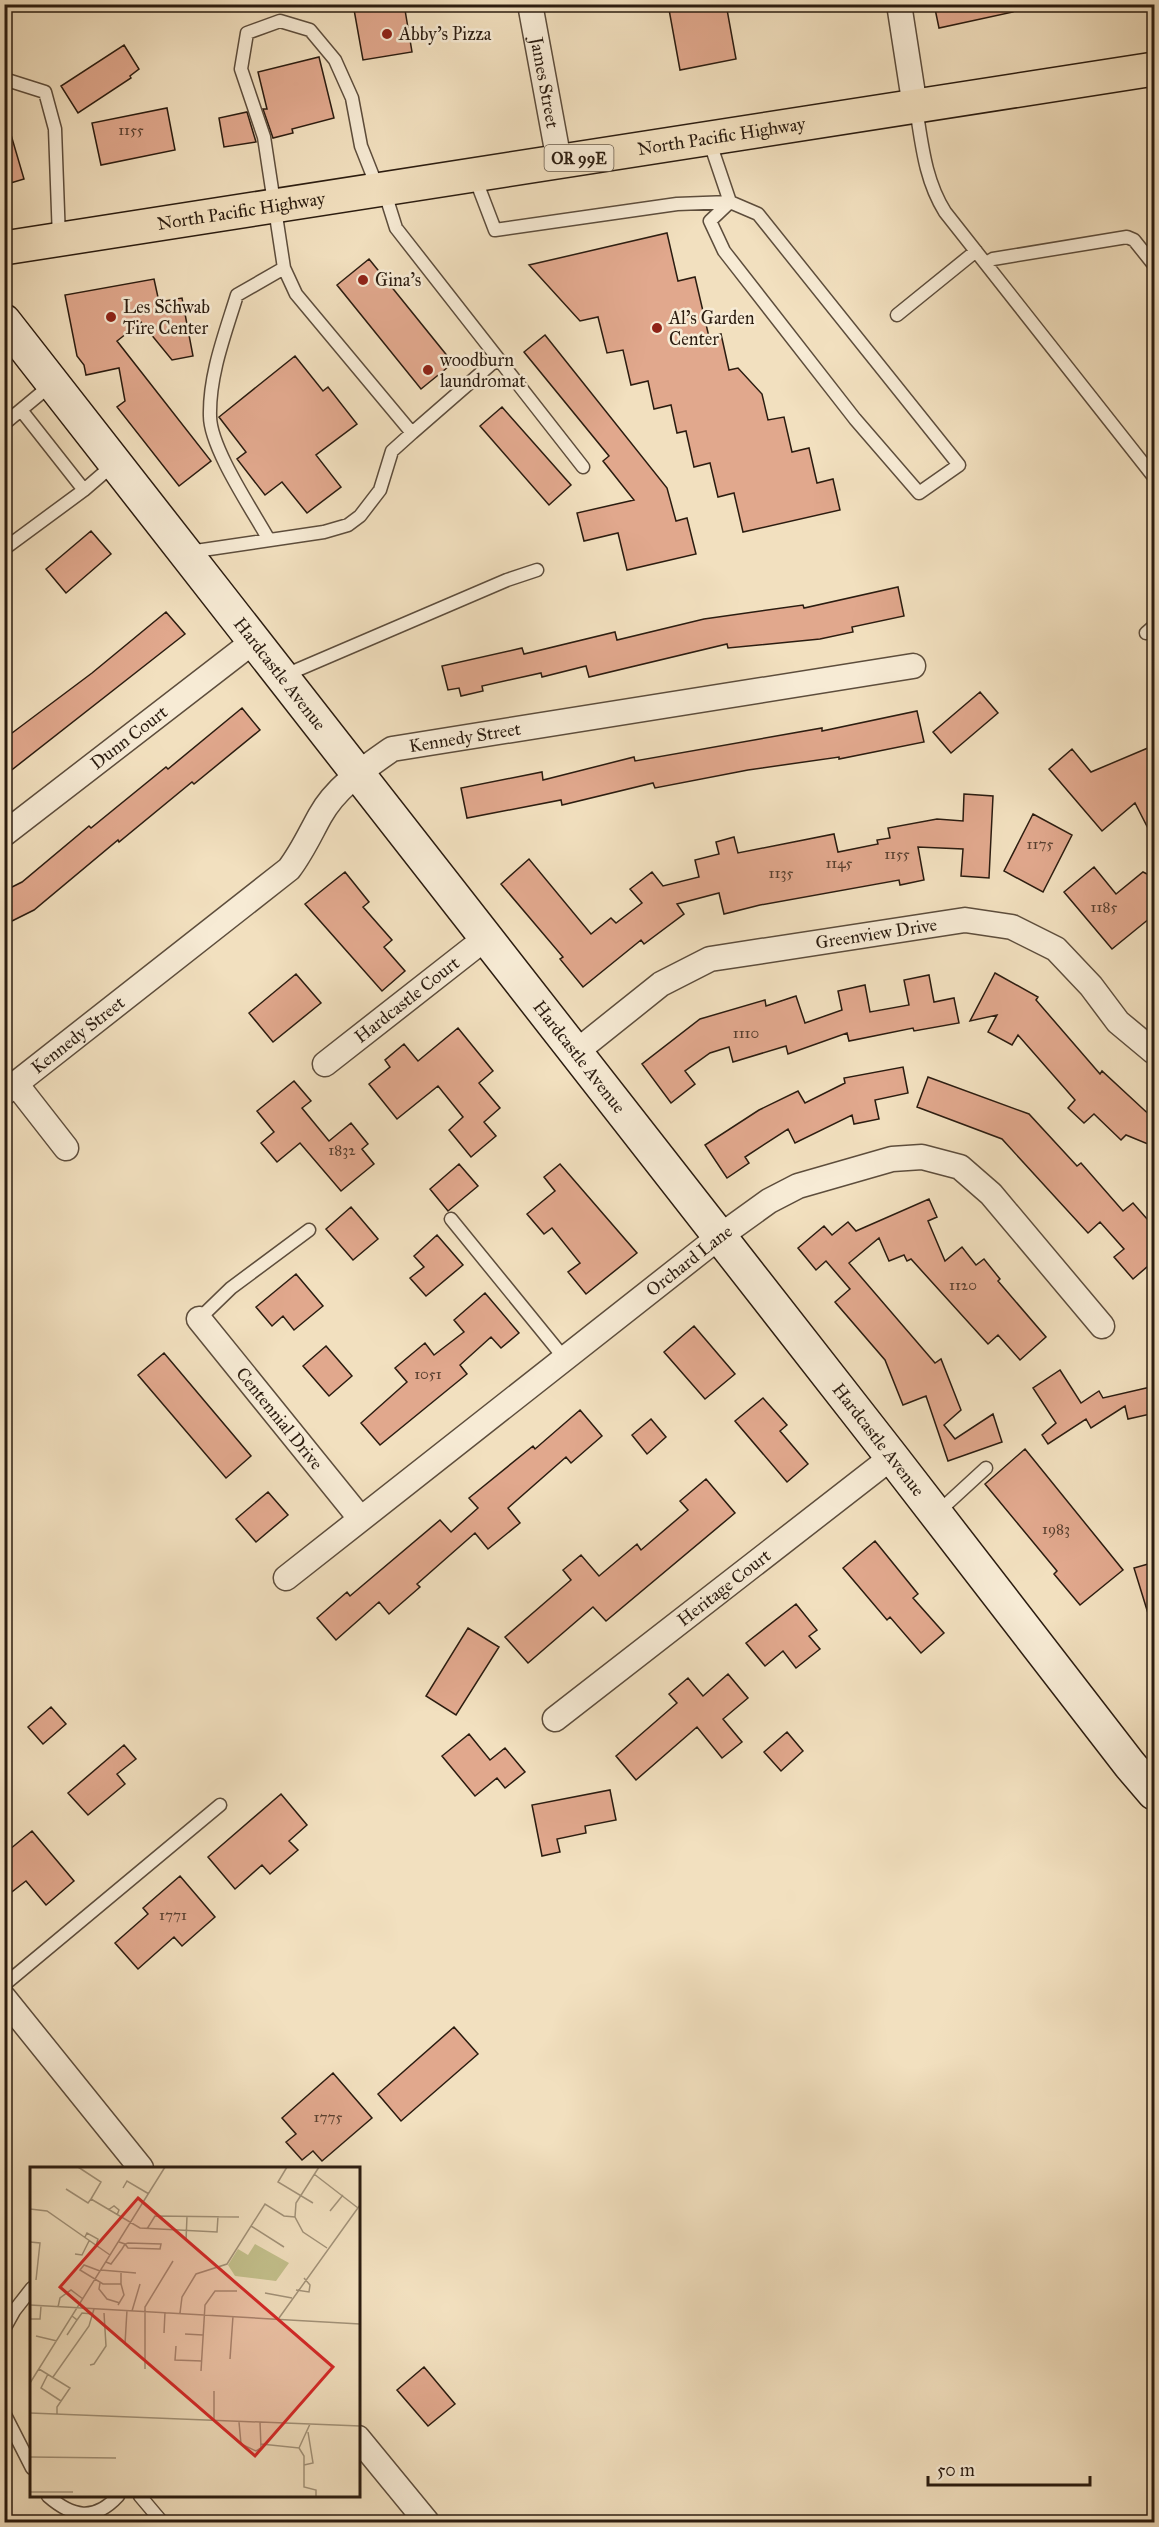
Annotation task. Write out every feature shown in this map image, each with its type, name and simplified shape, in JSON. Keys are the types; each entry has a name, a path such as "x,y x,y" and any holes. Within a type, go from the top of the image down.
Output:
{"main road":[{"name":"North Pacific Highway","path":"4,248 1155,69"}],"street":[{"name":"James Street","path":"530,4 559,161"},
{"path":"899,4 915,107"},
{"name":"Hardcastle Avenue","path":"4,321 892,1456 1123,1757 1155,1793"},
{"name":"Dunn Court","path":"4,834 254,641"},
{"name":"Kennedy Street","path":"10,1088 290,869 307,844 320,815 337,792 358,774 400,747 913,666"},
{"name":"Greenview Drive","path":"576,1052 661,984 711,959 965,920 1012,927 1056,949 1080,974 1119,1022 1155,1052"},
{"name":"Hardcastle Court","path":"325,1064 487,937"},
{"path":"10,1088 66,1148"},
{"name":"Orchard Lane","path":"286,1578 719,1237 769,1201 798,1186 892,1159 922,1157 960,1167 991,1194 1102,1326"},
{"name":"Centennial Drive","path":"199,1318 360,1518"},
{"name":"Heritage Court","path":"555,1719 892,1456"},
{"path":"4,1998 139,2167"},
{"path":"360,2440 427,2523"}],"lane":[{"path":"412,433 296,294 284,268 277,206 264,137 240,69 247,33 280,21 310,30 335,60 352,98 361,146 396,228 584,467"},
{"path":"4,79 45,92 56,129 59,240"},
{"path":"915,107 926,171 933,192 976,251 1155,477"},
{"path":"709,139 730,202"},
{"path":"473,175 495,230 677,204 730,202 758,214 959,465 919,493 855,419 724,251 710,221 730,202"},
{"path":"986,263 993,259 1127,237 1134,240 1155,265"},
{"path":"897,315 976,251"},
{"path":"269,540 220,450 209,418 216,364 237,296 284,268"},
{"path":"185,552 324,532 348,525 360,516 380,489 392,451 497,359"},
{"path":"6,418 21,410 53,384"},
{"path":"21,410 84,489"},
{"path":"4,549 115,463"},
{"path":"282,676 507,580 537,570"},
{"path":"451,1219 565,1359"},
{"path":"199,1318 231,1288 309,1230"},
{"path":"936,1514 986,1468"},
{"path":"4,1985 220,1805"},
{"path":"4,2329 14,2311 30,2291"},
{"path":"4,2413 30,2464"},
{"path":"49,2497 74,2514 95,2512 117,2497"},
{"path":"141,2497 162,2523"}],"building":[{"path":"353,4 404,4 412,52 363,60"},
{"path":"668,4 726,4 736,59 680,70"},
{"path":"934,4 1012,4 1013,12 939,28"},
{"path":"124,45 139,69 130,76 131,78 78,113 61,86"},
{"path":"319,57 334,118 292,129 293,133 273,138 263,109 267,109 258,72"},
{"path":"167,108 175,150 101,165 92,123"},
{"path":"247,112 256,142 224,147 219,118"},
{"path":"4,128 9,128 24,179 4,185"},
{"path":"667,233 678,281 695,277 709,337 721,334 729,370 738,368 762,394 768,420 784,417 792,452 809,448 817,483 833,479 840,510 743,532 734,493 718,497 710,463 694,467 686,431 677,433 671,405 654,409 648,381 631,385 623,350 607,353 598,317 580,321 529,265"},
{"path":"369,259 453,363 421,389 337,285"},
{"path":"154,279 159,302 182,298 193,356 172,360 141,322 117,341 211,461 179,486 117,407 125,401 119,368 86,375 84,365 77,356 65,295"},
{"path":"545,335 667,488 676,521 687,518 696,554 627,570 618,533 584,541 577,513 634,500 603,461 609,456 524,352"},
{"path":"295,356 323,391 328,387 357,424 316,455 341,487 307,513 282,482 265,495 237,459 246,452 219,417"},
{"path":"502,407 571,485 549,505 480,426"},
{"path":"91,531 111,554 66,593 46,569"},
{"path":"898,587 904,616 852,627 853,632 820,639 728,648 727,644 589,677 586,666 542,677 541,673 482,686 483,691 461,696 459,688 448,690 442,666 522,648 524,654 615,632 617,640 704,619 803,605 804,608"},
{"path":"166,612 185,634 4,776 4,739 92,673"},
{"path":"980,692 998,713 951,753 933,732"},
{"path":"242,708 260,730 194,784 192,782 119,842 118,840 34,910 4,925 4,891 22,882 89,826 91,828 166,767 168,769"},
{"path":"917,711 924,742 839,759 839,757 748,770 655,788 653,783 562,805 561,800 467,818 461,788 542,772 543,780 634,757 635,761 822,728 822,731"},
{"path":"1155,745 1155,842 1135,803 1102,831 1049,769 1072,749 1091,772"},
{"path":"964,794 993,796 989,878 961,876 963,849 918,847 924,880 900,885 899,880 760,905 724,914 719,893 677,904 684,914 644,944 641,940 583,987 560,959 563,957 501,884 529,859 591,934 611,918 616,923 642,903 630,889 652,872 663,886 699,877 695,860 719,854 716,842 734,837 738,853 834,834 838,852 878,844 877,840 890,838 888,828 937,819 963,821"},
{"path":"1033,814 1072,835 1043,892 1004,871"},
{"path":"1094,867 1116,894 1143,872 1155,878 1155,914 1112,949 1064,892"},
{"path":"345,872 369,902 363,907 392,940 384,947 405,971 382,991 305,904"},
{"path":"995,973 1038,997 1036,1000 1100,1074 1102,1071 1155,1120 1155,1147 1126,1135 1121,1140 1094,1114 1084,1123 1068,1108 1075,1100 1018,1035 1012,1045 988,1032 997,1015 970,1021"},
{"path":"296,974 321,1003 273,1042 249,1013"},
{"path":"929,975 934,1002 954,998 959,1023 914,1031 913,1028 849,1041 847,1033 788,1054 786,1046 733,1062 729,1047 710,1053 685,1071 695,1084 671,1103 642,1064 700,1019 765,1000 766,1006 796,996 805,1023 842,1010 838,991 865,985 870,1012 909,1005 904,980"},
{"path":"458,1028 493,1071 479,1083 500,1108 484,1122 496,1136 471,1157 449,1130 463,1117 438,1086 397,1119 369,1084 390,1067 385,1060 404,1044 418,1061"},
{"path":"903,1067 908,1093 875,1100 879,1119 854,1124 852,1115 795,1143 788,1129 745,1157 749,1163 727,1178 705,1145 759,1110 798,1091 805,1103 845,1083 844,1078"},
{"path":"928,1077 1029,1114 1077,1166 1081,1163 1123,1211 1133,1203 1155,1228 1155,1260 1133,1279 1114,1257 1124,1249 1100,1222 1088,1233 1002,1139 917,1107"},
{"path":"294,1081 311,1101 302,1108 329,1141 351,1123 368,1144 362,1149 374,1164 341,1191 300,1143 277,1162 261,1143 274,1132 257,1111"},
{"path":"459,1164 478,1186 448,1211 430,1189"},
{"path":"560,1164 637,1253 586,1294 568,1272 580,1263 552,1228 544,1234 527,1214 555,1191 544,1177"},
{"path":"929,1199 937,1217 928,1221 945,1261 962,1247 976,1265 984,1259 1000,1279 998,1281 1046,1337 1020,1360 998,1335 988,1344 911,1259 907,1261 904,1255 889,1261 879,1238 849,1263 935,1363 941,1359 961,1410 944,1425 955,1439 993,1414 1002,1442 948,1461 926,1396 903,1405 885,1360 835,1302 850,1289 826,1261 816,1270 798,1248 824,1226 832,1235 848,1222 856,1231"},
{"path":"351,1207 378,1239 353,1260 326,1229"},
{"path":"437,1235 463,1265 426,1296 410,1278 424,1267 414,1256"},
{"path":"296,1274 323,1306 294,1330 283,1316 272,1326 256,1307"},
{"path":"485,1293 519,1333 501,1348 491,1337 460,1365 467,1374 380,1445 361,1423 407,1382 395,1368 425,1343 434,1355 464,1332 454,1320"},
{"path":"694,1326 735,1374 705,1399 664,1352"},
{"path":"326,1346 352,1376 329,1396 303,1366"},
{"path":"164,1353 251,1456 226,1478 138,1375"},
{"path":"1060,1370 1081,1403 1099,1391 1103,1398 1155,1386 1155,1413 1128,1419 1125,1406 1091,1428 1086,1419 1048,1444 1042,1435 1056,1423 1033,1388"},
{"path":"763,1398 787,1425 780,1431 808,1464 787,1482 735,1421"},
{"path":"580,1410 602,1436 571,1463 566,1457 508,1508 520,1523 488,1549 475,1533 417,1584 420,1587 389,1614 379,1602 336,1640 317,1618 347,1592 350,1596 440,1520 451,1532 478,1508 469,1498 533,1446 535,1449"},
{"path":"651,1419 666,1437 647,1454 632,1435"},
{"path":"1025,1449 1123,1570 1080,1605 1054,1574 1057,1571 985,1484"},
{"path":"706,1479 735,1513 606,1621 593,1607 528,1663 505,1637 571,1580 563,1570 581,1555 599,1576 637,1544 641,1550 688,1510 680,1501"},
{"path":"268,1492 288,1515 256,1542 236,1519"},
{"path":"875,1541 918,1594 913,1598 944,1633 921,1653 890,1617 887,1620 843,1568"},
{"path":"1155,1562 1155,1622 1151,1623 1134,1568"},
{"path":"796,1604 817,1630 809,1636 820,1649 796,1668 783,1651 765,1666 746,1643"},
{"path":"468,1628 499,1647 456,1715 426,1696"},
{"path":"728,1674 748,1698 723,1719 742,1742 722,1758 697,1727 636,1780 616,1756 677,1703 669,1694 688,1678 703,1696"},
{"path":"51,1707 66,1724 43,1744 28,1727"},
{"path":"787,1732 803,1751 781,1771 764,1752"},
{"path":"469,1734 490,1760 505,1748 525,1772 505,1788 497,1778 475,1796 442,1756"},
{"path":"124,1745 136,1759 117,1774 125,1784 88,1815 68,1793"},
{"path":"610,1790 616,1820 585,1826 586,1833 557,1839 560,1852 542,1856 532,1805"},
{"path":"281,1794 307,1825 289,1841 298,1850 270,1874 262,1865 235,1889 208,1857"},
{"path":"32,1831 74,1881 46,1905 26,1881 4,1898 4,1854"},
{"path":"180,1876 215,1917 182,1946 174,1937 138,1969 115,1943 148,1914 143,1908"},
{"path":"454,2027 478,2054 401,2121 378,2094"},
{"path":"333,2073 372,2118 322,2161 313,2151 302,2160 286,2142 296,2134 282,2118"},
{"path":"424,2367 455,2404 428,2426 397,2390"}],"place":[{"name":"Abby's Pizza","path":"387,34"},
{"name":"Gina's","path":"363,280"},
{"name":"Les Schwab Tire Center","path":"111,317"},
{"name":"Al's Garden Center","path":"657,328"},
{"name":"woodburn laundromat","path":"428,370"}]}
